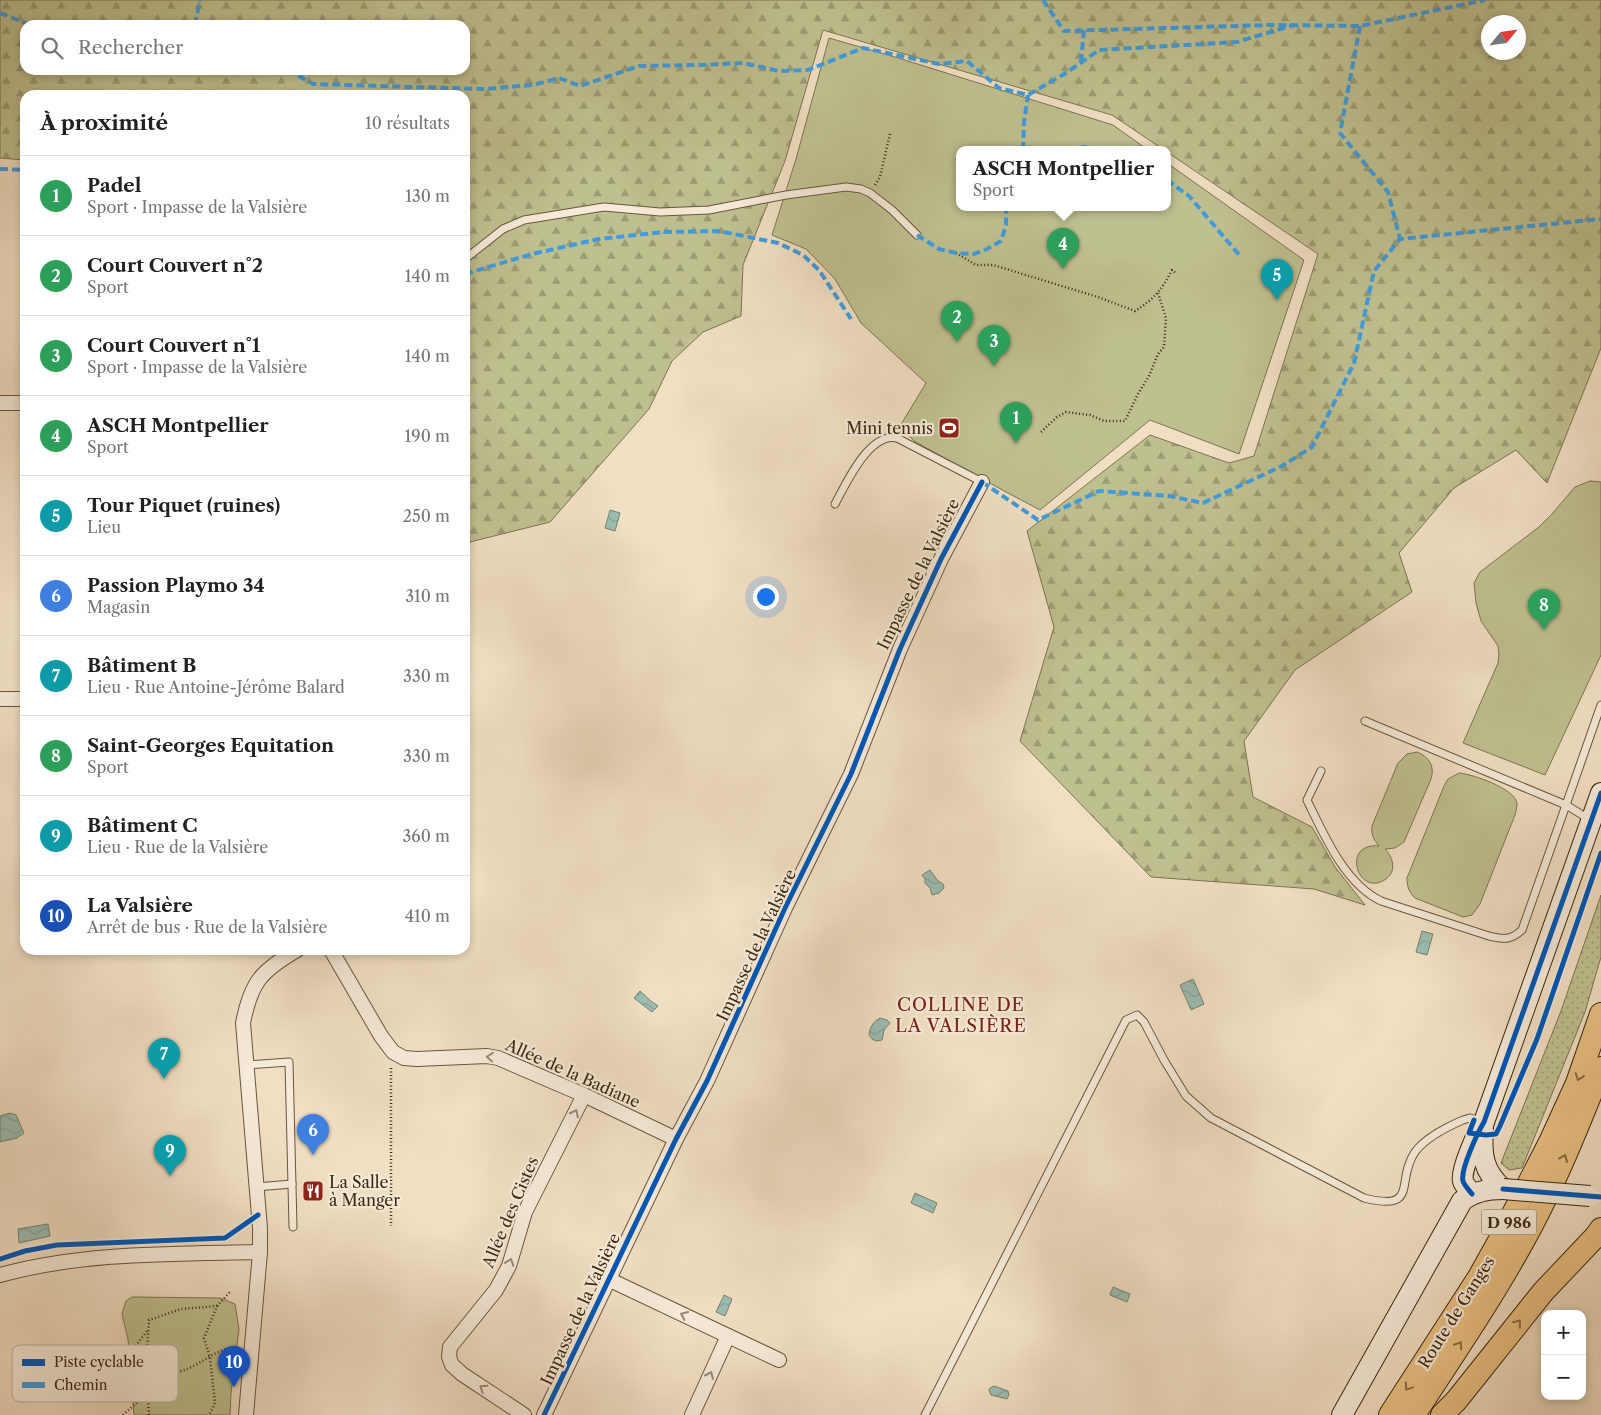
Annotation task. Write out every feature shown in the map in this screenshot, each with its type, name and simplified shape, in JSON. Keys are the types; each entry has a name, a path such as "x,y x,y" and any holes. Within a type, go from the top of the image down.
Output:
{"main road":[{"name":"Route de Ganges","path":"1390,1415 1480,1277 1504,1233 1535,1173 1573,1091 1601,1014"},
{"name":"Route de Ganges","path":"1414,1415 1486,1303 1546,1198 1569,1148 1601,1068"},
{"path":"1442,1415 1456,1401 1543,1292 1599,1233"}],"street":[{"path":"0,403 20,403"},
{"name":"Impasse de la Valsière","path":"544,1415 608,1278 676,1139 707,1081 785,908 852,774 900,649 941,559 982,482"},
{"path":"0,699 20,699"},
{"path":"1476,1193 1463,1180 1463,1173 1472,1145 1484,1122 1601,793"},
{"path":"246,1415 260,1252 260,1228 243,1023 247,1001 263,974 290,955"},
{"path":"334,955 381,1036 393,1052"},
{"name":"Allée de la Badiane","path":"393,1052 404,1058 417,1059 487,1056 498,1058 584,1095 676,1139"},
{"name":"Allée des Cistes","path":"524,1415 462,1374 452,1365 449,1357 450,1347 496,1290 509,1266 526,1212 584,1095"},
{"path":"1476,1193 1487,1178 1482,1146 1484,1122"},
{"path":"1486,1168 1493,1180 1503,1189"},
{"path":"1342,1415 1462,1201 1476,1193 1490,1189 1595,1196"},
{"path":"0,1275 58,1262 128,1255 260,1252"},
{"path":"608,1278 779,1360"},
{"path":"692,1415 728,1336"}],"lane":[{"path":"470,255 502,230 524,220 604,207 660,212 709,210 786,195 846,188 861,188 870,192 892,210 917,235"},
{"path":"836,504 856,466 865,455 881,441 891,437 897,438 982,482"},
{"path":"1321,771 1307,800 1326,840 1361,888 1381,901 1488,936 1514,937 1522,930 1601,705"},
{"path":"1364,721 1566,805 1592,821"},
{"path":"925,1415 1126,1020 1137,1015 1144,1022 1186,1096 1211,1118 1364,1198 1382,1202 1397,1200 1403,1193 1411,1159 1416,1151 1426,1142 1463,1120 1470,1118 1484,1122"},
{"path":"246,1065 289,1062 293,1227"},
{"path":"256,1187 292,1184"}],"path":[{"path":"870,192 880,177 890,134"},
{"path":"956,253 976,265 993,265 1098,297 1135,311 1158,293 1172,270 1177,274"},
{"path":"1041,432 1057,417 1066,412 1090,415 1104,422 1125,421 1149,376 1158,354 1164,347 1166,318 1158,293"},
{"path":"391,1226 391,1065 393,1052"},
{"path":"209,1415 214,1403 210,1358 204,1338 217,1306 230,1292"},
{"path":"147,1345 149,1320 181,1309 217,1306"},
{"path":"136,1345 148,1328"},
{"path":"178,1371 210,1358 228,1347 251,1348"},
{"path":"123,1415 138,1402"},
{"path":"147,1402 149,1415"}],"green space":[{"path":"0,0 1601,0 1601,348 1547,483 1516,450 1454,488 1399,553 1412,592 1295,670 1244,741 1253,797 1312,827 1335,867 1365,905 1314,889 1151,877 1020,741 1054,627 1027,531 1150,435 1229,463 1254,456 1318,254 1171,155 1171,146 1158,146 1112,115 823,30 785,161 743,265 741,316 703,332 672,361 649,409 550,522 470,542 470,90 20,90 20,160 0,158"},
{"path":"829,38 1113,125 1142,146 956,146 956,211 1171,211 1171,166 1304,260 1239,454 1150,420 1040,510 914,441 900,426 926,383 861,323 835,279 806,249 772,235 796,159"},
{"path":"1590,481 1601,482 1601,655 1545,775 1463,743 1498,663 1499,654 1498,646 1481,621 1476,603 1474,583 1480,572 1539,527 1575,487"},
{"path":"1417,752 1425,756 1430,762 1432,770 1431,779 1404,842 1395,848 1385,849 1392,860 1392,872 1386,879 1376,883 1368,882 1357,869 1357,860 1360,852 1367,847 1379,846 1373,837 1372,826 1398,763 1407,754"},
{"path":"1459,773 1482,779 1501,787 1514,797 1517,803 1515,815 1480,904 1472,915 1463,917 1415,898 1407,884 1407,878 1444,786 1448,779"},
{"path":"1601,895 1601,957 1585,1012 1522,1168 1509,1170 1501,1163 1561,1011"},
{"path":"132,1297 220,1298 235,1304 239,1329 230,1415 134,1415 133,1402 178,1402 178,1345 128,1345 122,1314 126,1301"}],"water":[{"path":"610,510 620,513 615,531 605,528"},
{"path":"930,870 938,881 943,884 944,888 939,893 932,895 922,875"},
{"path":"1422,931 1433,934 1427,955 1416,952"},
{"path":"1193,979 1204,1004 1191,1010 1180,985"},
{"path":"640,991 658,1006 652,1012 634,998"},
{"path":"880,1018 890,1023 884,1030 882,1040 876,1041 872,1039 869,1032 874,1023"},
{"path":"10,1113 16,1115 24,1133 17,1138 0,1142 0,1116"},
{"path":"915,1193 937,1203 933,1213 911,1203"},
{"path":"48,1224 50,1236 19,1243 18,1229"},
{"path":"1113,1287 1130,1294 1127,1302 1110,1295"},
{"path":"724,1295 732,1299 725,1316 716,1312"},
{"path":"994,1386 1008,1391 1007,1399 991,1395 989,1390"}],"marked path":[{"path":"196,20 200,0"},
{"path":"1043,0 1064,31 1270,25 1360,26 1485,0"},
{"path":"0,13 20,21"},
{"path":"297,75 313,84 485,89 533,85 559,78 580,86 639,66 743,63 779,71 808,70 863,48 939,64 967,61 999,88 1028,95 1066,73 1099,50 1237,42 1294,25"},
{"path":"1360,26 1340,133 1388,192 1400,239"},
{"path":"1081,62 1084,30"},
{"path":"1023,146 1028,95"},
{"path":"0,169 20,170"},
{"path":"1171,183 1189,196 1241,257"},
{"path":"917,235 939,249 956,253 974,254 1001,241 1006,225 1006,211"},
{"path":"982,482 1038,520 1099,491 1169,496 1203,503 1282,466 1312,447 1354,363 1374,271 1400,239 1601,219"},
{"path":"470,273 532,254 599,239 664,232 719,231 778,243 803,255 819,270 851,319"}],"cycle path":[{"path":"544,1415 676,1139 707,1081 785,908 851,774 900,649 941,559 982,482"},
{"path":"1472,1194 1463,1181 1464,1169 1484,1122 1601,793"},
{"path":"1474,1120 1469,1133 1496,1134 1537,1039 1601,853"},
{"path":"1503,1189 1601,1197"},
{"path":"0,1259 25,1251 57,1245 225,1238 258,1215"}],"place":[{"name":"ASCH Montpellier","path":"1063,269"},
{"name":"Tour Piquet (ruines)","path":"1277,300"},
{"name":"Court Couvert n°2","path":"957,342"},
{"name":"Court Couvert n°1","path":"994,366"},
{"name":"Mini tennis","path":"949,428"},
{"name":"Padel","path":"1016,443"},
{"name":"Saint-Georges Equitation","path":"1544,630"},
{"name":"Bâtiment B","path":"164,1079"},
{"name":"Passion Playmo 34","path":"313,1155"},
{"name":"Bâtiment C","path":"170,1176"},
{"name":"La Salle à Manger","path":"313,1191"},
{"name":"La Valsière","path":"234,1387"}],"district":[{"name":"COLLINE DE LA VALSIÈRE","path":"961,1015"}]}
